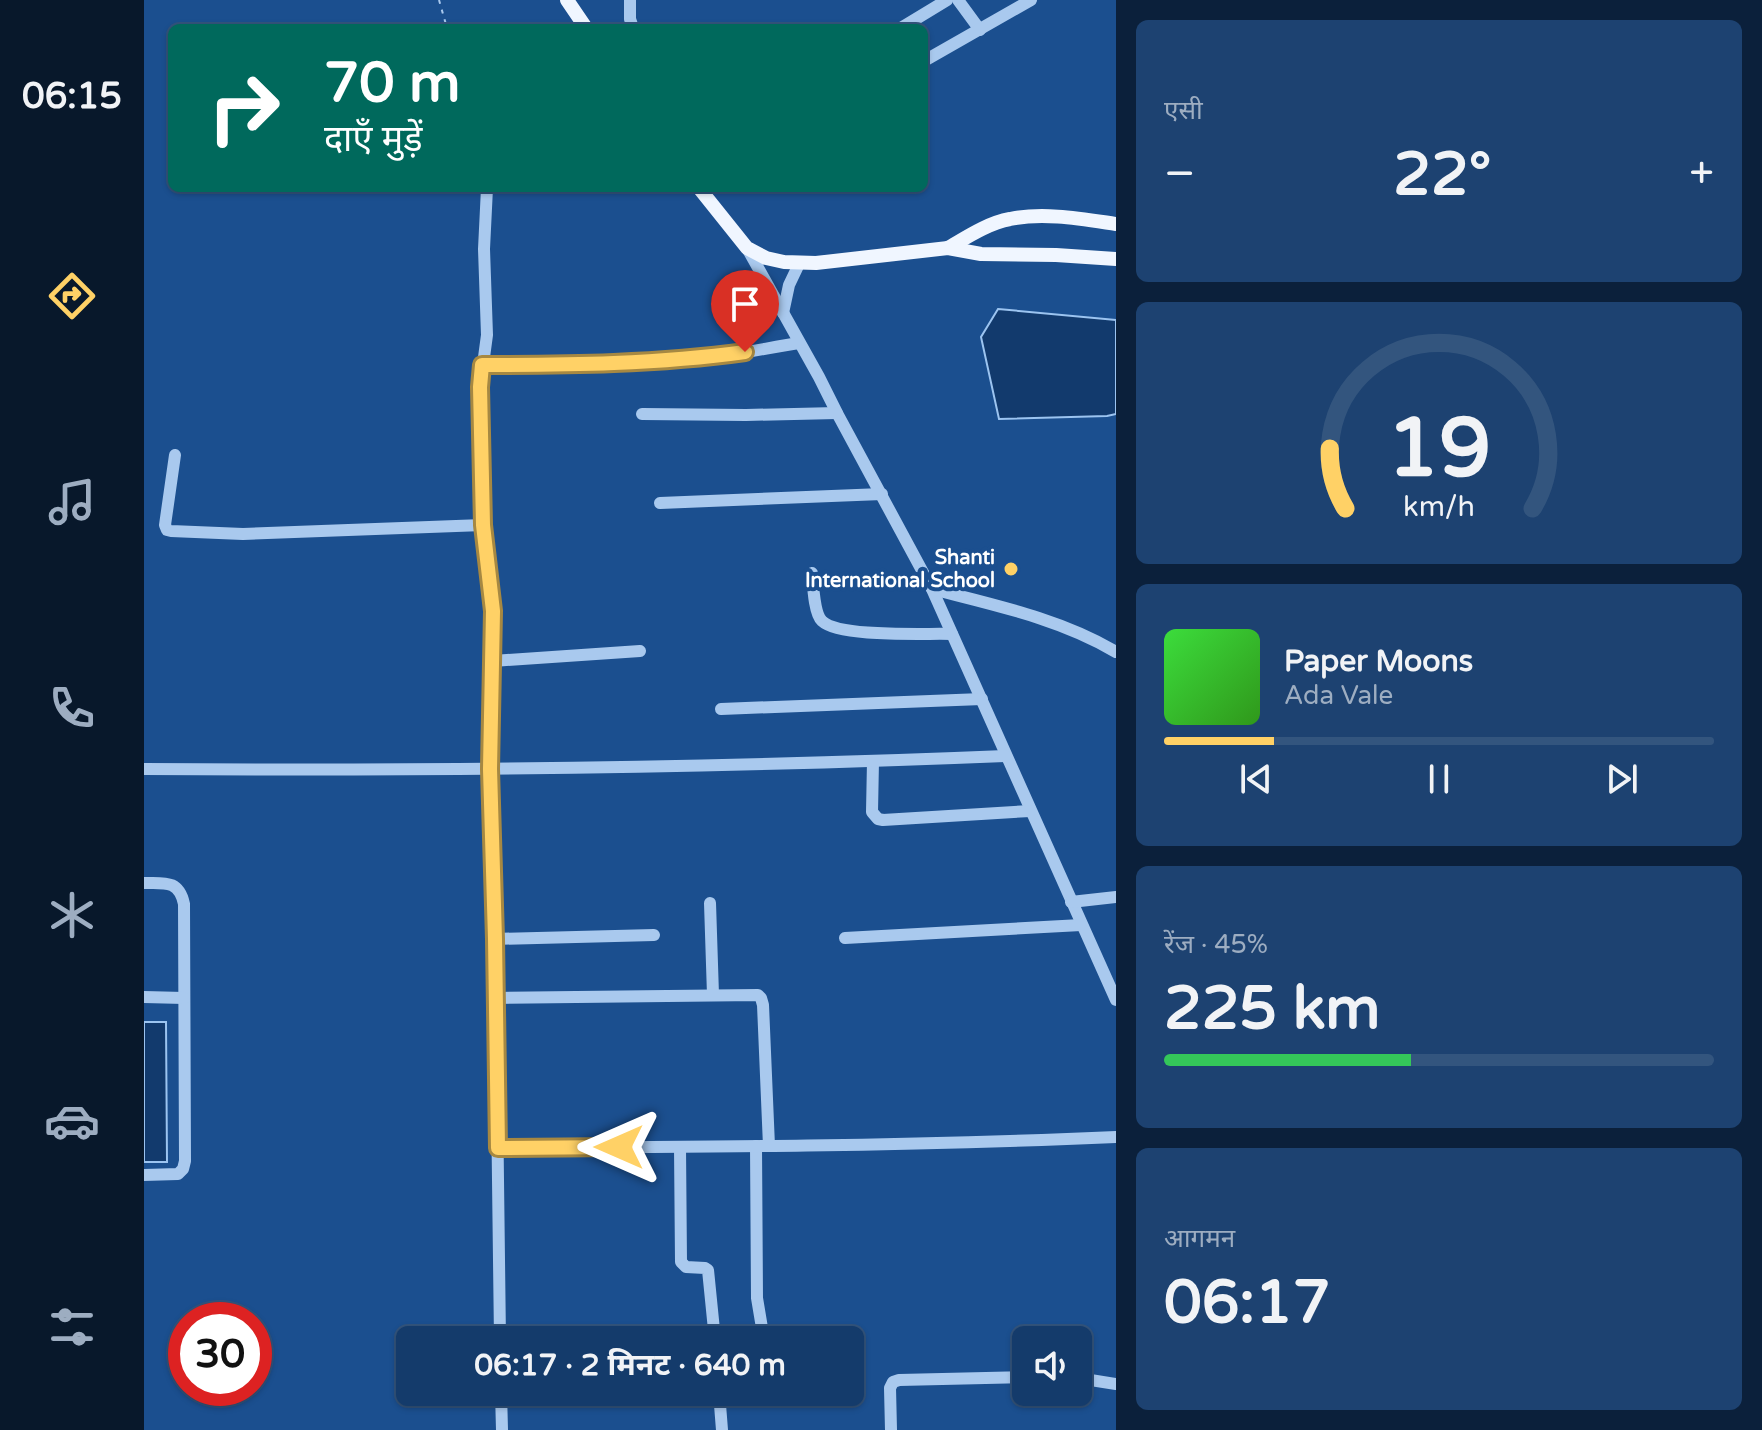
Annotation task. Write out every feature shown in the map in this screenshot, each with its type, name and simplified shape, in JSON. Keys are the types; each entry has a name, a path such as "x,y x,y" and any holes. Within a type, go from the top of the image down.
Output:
{"main road":[{"path":"567,0 583,24"},
{"path":"703,192 747,248 766,258 784,262 799,264 948,248 981,254 1116,259"},
{"path":"948,248 1008,219 1036,216 1116,224"}],"street":[{"path":"630,0 632,24"},
{"path":"908,24 947,0"},
{"path":"958,0 980,30"},
{"path":"928,59 1031,0"},
{"path":"487,192 484,249 487,335 480,387 483,525 493,611 490,769 500,1326"},
{"path":"747,248 932,589 1116,1000"},
{"path":"783,314 789,285 799,264"},
{"path":"482,365 686,359 799,343"},
{"path":"642,414 837,413"},
{"path":"175,455 165,525 167,530 175,533 243,534 483,525"},
{"path":"660,503 882,494"},
{"path":"812,573 817,614 829,625 878,633 952,634"},
{"path":"932,589 1072,630 1116,652"},
{"path":"493,661 640,651"},
{"path":"721,709 982,699"},
{"path":"144,769 490,769 1005,756"},
{"path":"873,761 872,812 878,819 1030,811"},
{"path":"144,883 176,886 182,892 184,904 183,1169 172,1175 144,1175"},
{"path":"1071,902 1116,897"},
{"path":"710,903 713,995"},
{"path":"845,938 1081,925"},
{"path":"495,939 654,935"},
{"path":"496,998 752,994 761,998 762,1146 757,1298 762,1326"},
{"path":"144,997 184,998"},
{"path":"498,1148 762,1146 1116,1137"},
{"path":"680,1147 681,1262 686,1267 708,1270 714,1326"},
{"path":"891,1430 890,1388 893,1382 1012,1377"},
{"path":"1092,1380 1116,1384"},
{"path":"501,1406 502,1430"},
{"path":"720,1406 722,1430"}],"path":[{"path":"439,0 446,24"}],"water":[{"path":"998,309 1116,320 1116,414 999,419 981,337"},
{"path":"144,1022 166,1022 167,1162 144,1162"}],"place":[{"name":"Shanti International School","path":"1011,569"}],"route":[{"path":"619,1147 498,1148 490,769 493,611 483,525 482,365 613,363 745,352"}]}
